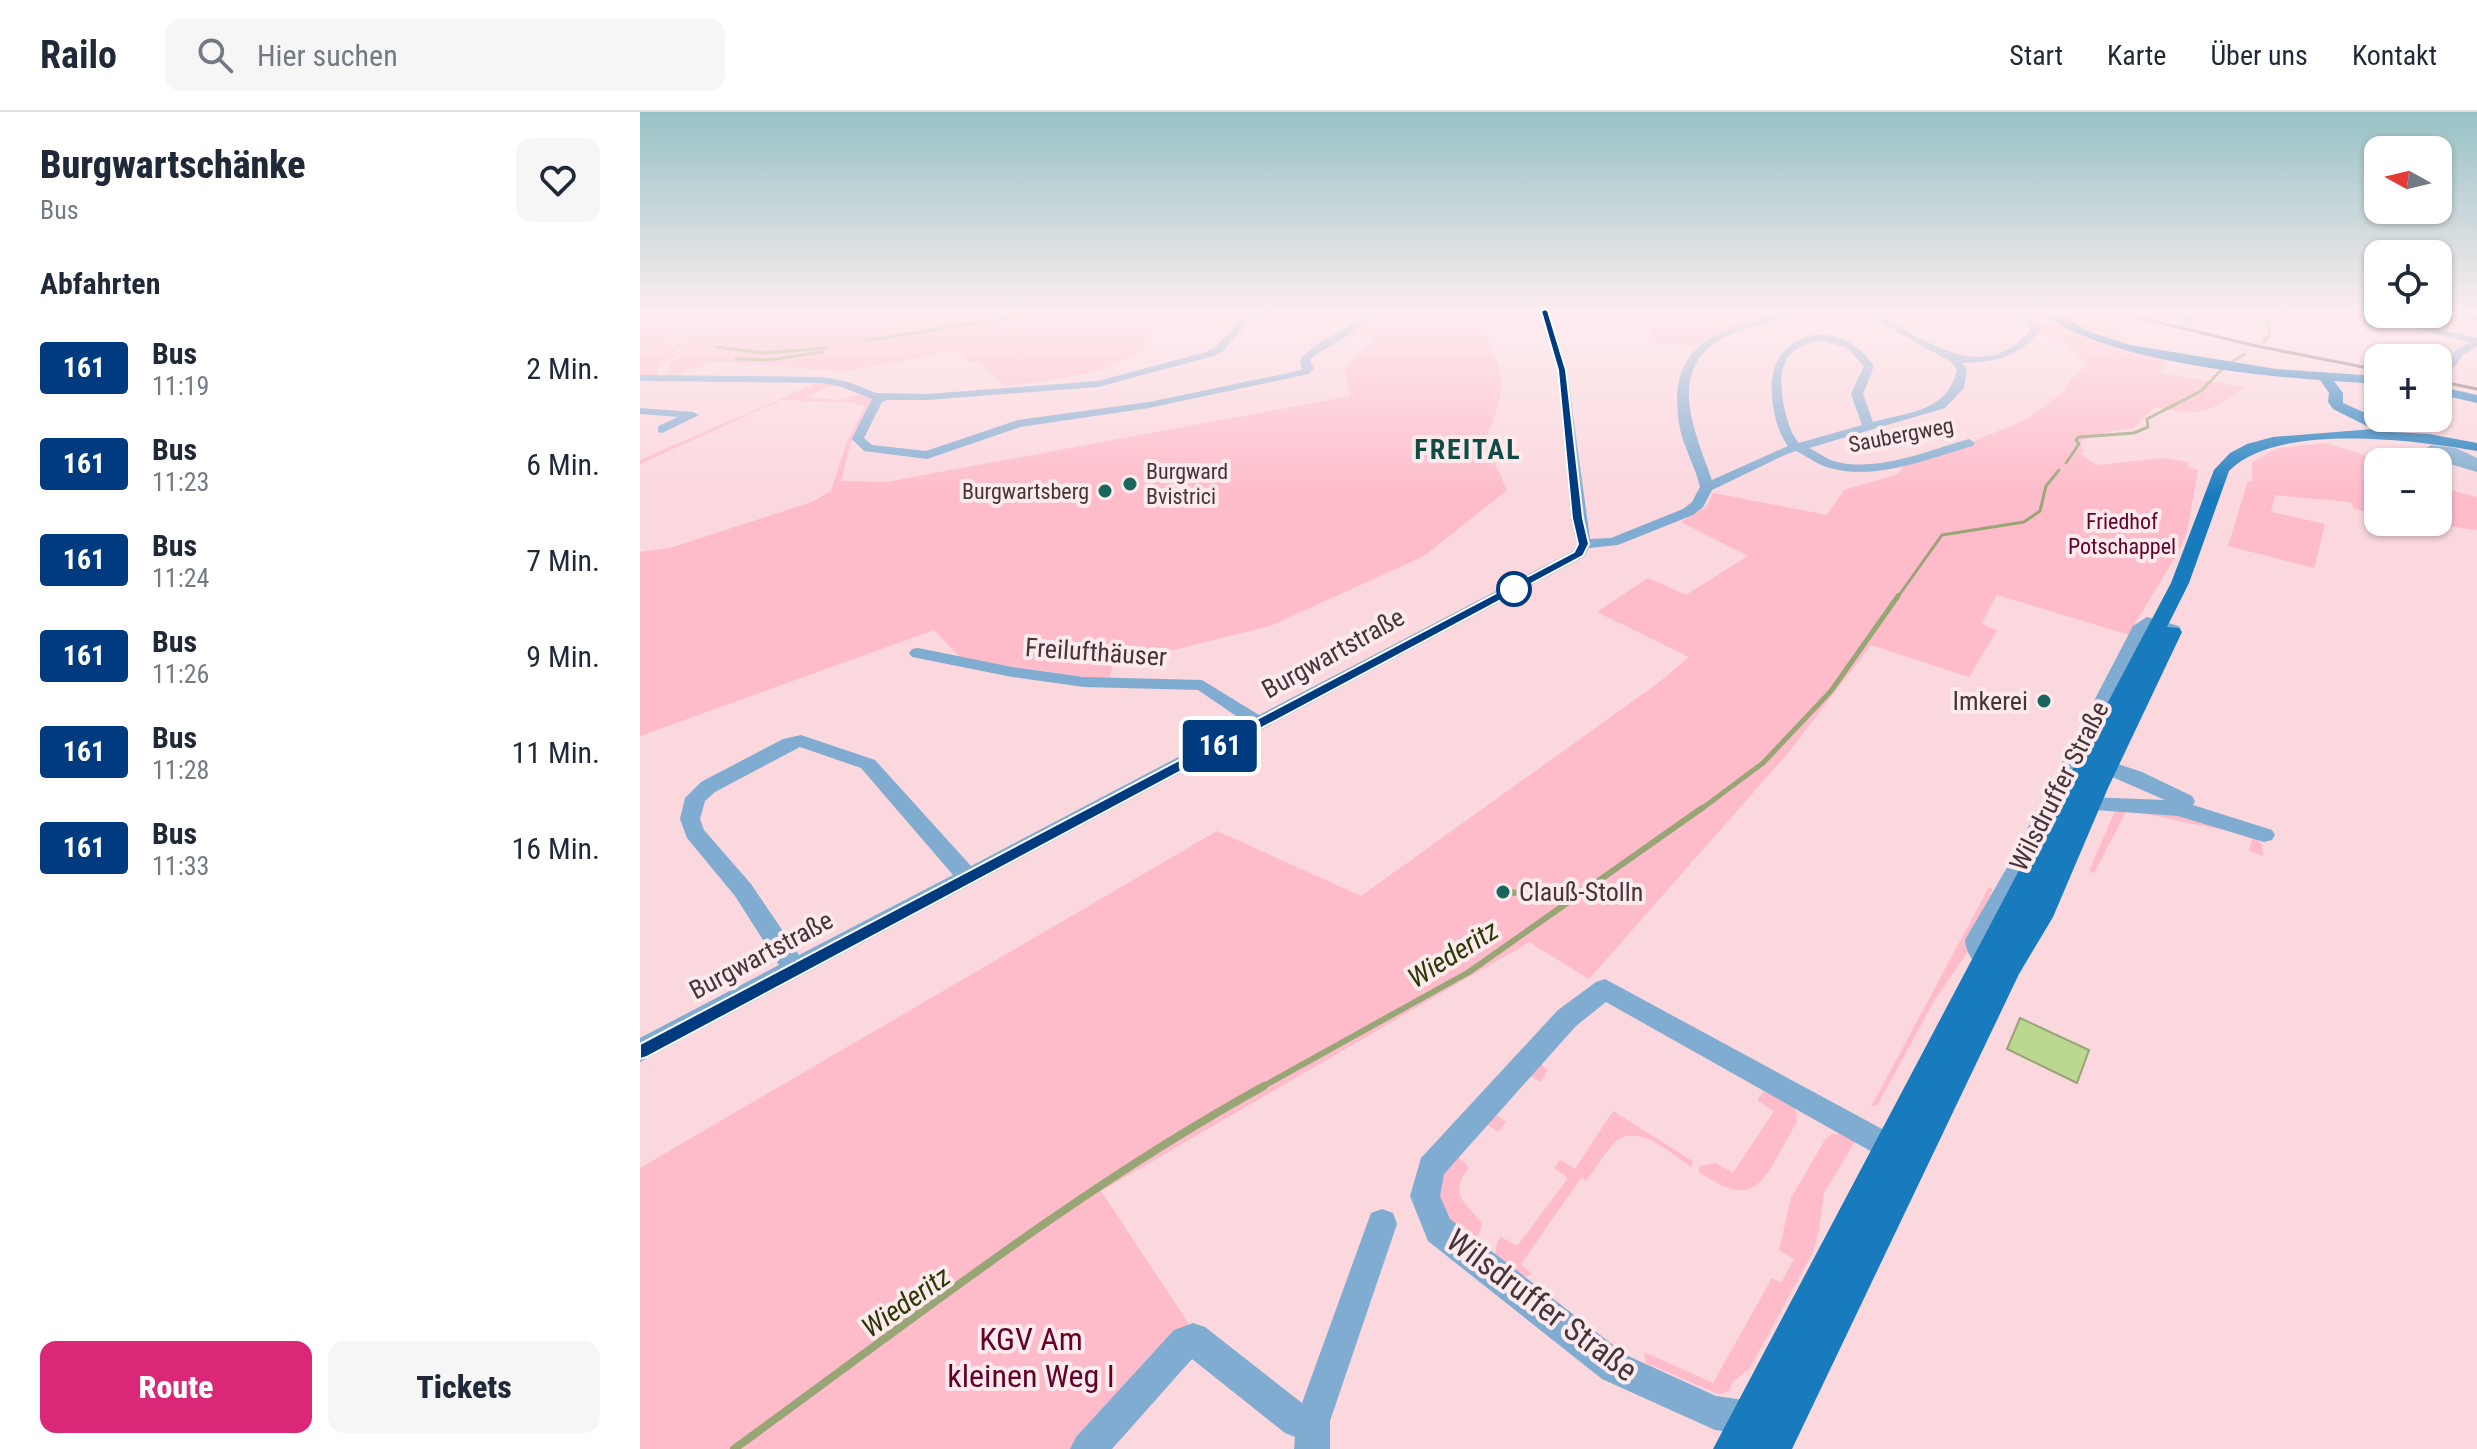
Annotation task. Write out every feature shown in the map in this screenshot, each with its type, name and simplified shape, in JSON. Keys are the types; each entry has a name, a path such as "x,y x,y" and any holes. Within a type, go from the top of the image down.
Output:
{"main road":[{"path":"2281,373 2364,379"},
{"name":"Wilsdruffer Straße","path":"2324,377 2336,393 2338,406 2374,422 2376,433"},
{"path":"2336,393 2343,385 2339,378"},
{"path":"2452,388 2477,399"},
{"path":"2356,415 2364,416"},
{"path":"2413,432 2429,438"},
{"name":"Wilsdruffer Straße","path":"1760,1433 1997,964 2039,917 2094,776 2166,628 2222,470 2229,459 2243,450 2268,443 2376,433 2477,447"}],"street":[{"path":"640,378 822,380 883,397 1098,384 1141,373"},
{"path":"883,397 877,400 858,439 868,448 927,455 1018,424 1149,405 1296,373"},
{"path":"1562,373 1578,518 1584,544 1613,542 1688,512 1698,504 1707,487 1797,447 1941,406 1958,388 1961,373"},
{"path":"1689,373 1682,392 1686,427 1707,487"},
{"path":"1778,373 1777,402 1786,432 1797,447"},
{"path":"1866,373 1857,394 1869,427"},
{"path":"640,411 693,415 662,429"},
{"name":"Saubergweg","path":"1797,447 1826,463 1852,467 1904,460 1969,443"},
{"name":"Burgwartstraße","path":"640,1051 1570,560 1579,554 1584,544"},
{"name":"Wilsdruffer Straße","path":"1997,964 1977,950 1977,940 2020,864 2141,626 2147,622 2166,628"},
{"name":"Freilufthäuser","path":"918,653 1012,672 1084,682 1202,685 1260,724"},
{"path":"794,968 743,890 694,833 690,819 695,798 708,787 769,753 801,741 868,764 968,877"},
{"path":"2094,776 2141,802 2206,813"},
{"path":"2094,776 2135,777 2206,813 2264,835"},
{"name":"Wilsdruffer Straße","path":"1760,1433 1614,1367 1486,1269 1439,1230 1425,1196 1431,1168 1567,1018 1605,989 1900,1153"},
{"path":"1088,1449 1186,1342 1193,1339 1313,1435 1382,1224"}],"green space":[{"path":"640,373 658,373 657,377 640,376"},
{"path":"991,373 1086,373 1063,378 1005,386"},
{"path":"1344,373 1500,373 1500,399 1485,441 1507,490 1424,556 1270,626 1113,665 1109,680 963,660 934,630 640,736 640,552 670,548 812,502 831,491 846,444 865,406 849,402 781,400 640,464 640,460 819,382 833,385 806,397 839,400 861,394 872,400 850,445 841,481 886,482 1351,396"},
{"path":"2078,373 2162,373 2246,387 2224,402 2204,410 2182,412 2155,407 2133,428 2107,432 2078,442 2084,450 2081,454 2097,465 2163,458 2189,462 2187,467 2198,470 2187,532 2178,553 2135,623 2133,636 1997,595 1981,624 1997,630 1969,677 1871,645 1788,753 1589,979 1529,942 1101,1191 1189,1324 1113,1403 1074,1449 640,1449 640,1168 1217,831 1361,896 1657,684 1689,657 1597,612 1648,578 1686,595 1748,556 1681,522 1707,506 1713,493 1827,515 1844,490 1898,474 1907,462 1962,446 2025,420 2065,391"},
{"path":"2326,443 2364,455 2364,511 2354,509 2351,502 2275,495 2271,512 2325,524 2314,568 2228,546 2248,481 2252,482 2252,462 2278,448"},
{"path":"2452,491 2477,497 2477,530 2452,526"},
{"path":"2118,804 2143,806 2250,835 2262,844 2263,856 2249,851 2252,839 2238,833 2127,810 2094,873 2089,871"},
{"path":"1989,887 1993,889 1969,936 1969,950 1934,1001 1878,1104 1871,1107"},
{"path":"1536,1057 1547,1071 1541,1082 1527,1074 1493,1113 1506,1122 1498,1132 1485,1123 1457,1156 1469,1167 1459,1192 1482,1224 1478,1236 1469,1238 1449,1220 1439,1201 1437,1191 1443,1168 1450,1155"},
{"path":"1766,1089 1795,1106 1797,1122 1760,1182 1749,1189 1736,1190 1698,1171 1701,1166 1716,1163 1733,1173 1774,1111 1757,1100"},
{"path":"1613,1111 1694,1162 1691,1167 1646,1138 1627,1136 1618,1140 1586,1181 1581,1178 1521,1264 1532,1274 1522,1278 1495,1256 1497,1243 1501,1237 1517,1246 1568,1178 1554,1168 1560,1160 1575,1169"},
{"path":"1832,1134 1856,1140 1824,1193 1813,1252 1750,1368 1734,1381 1728,1392 1718,1394 1646,1363 1644,1352 1713,1383 1772,1278 1781,1283 1794,1259 1779,1250 1791,1198 1826,1138"}],"shaded area":[{"path":"2020,1018 2089,1050 2077,1083 2007,1049"}],"waterway":[{"name":"Wiederitz","path":"2066,463 2079,444 2076,440 2079,437 2134,433 2148,427 2147,419 2201,391 2218,373"},
{"name":"Wiederitz","path":"1897,598 1942,535 2024,522 2040,511 2046,486 2059,470"},
{"name":"Wiederitz","path":"1700,810 1763,763 1831,691 1898,596"},
{"name":"Wiederitz","path":"1576,897 1702,808"},
{"path":"1503,892 1519,893 1530,888"},
{"path":"1550,894 1576,897"},
{"name":"Wiederitz","path":"1260,1088 1469,972 1576,897"},
{"name":"Wiederitz","path":"734,1449 1060,1213 1195,1126 1264,1086"}],"railway":[{"path":"2452,384 2477,389"}],"bus line":[{"name":"161","path":"640,1051 1579,554 1584,544 1578,518 1562,373"}],"place":[{"name":"Burgward Bvistrici","path":"1130,484"},
{"name":"Burgwartsberg","path":"1105,491"},
{"name":"Imkerei","path":"2044,701"},
{"name":"Clauß-Stolln","path":"1503,892"}],"district":[{"name":"FREITAL","path":"1468,449"}],"park label":[{"name":"Friedhof Potschappel","path":"2122,534"},
{"name":"KGV Am kleinen Weg I","path":"1031,1358"}]}
